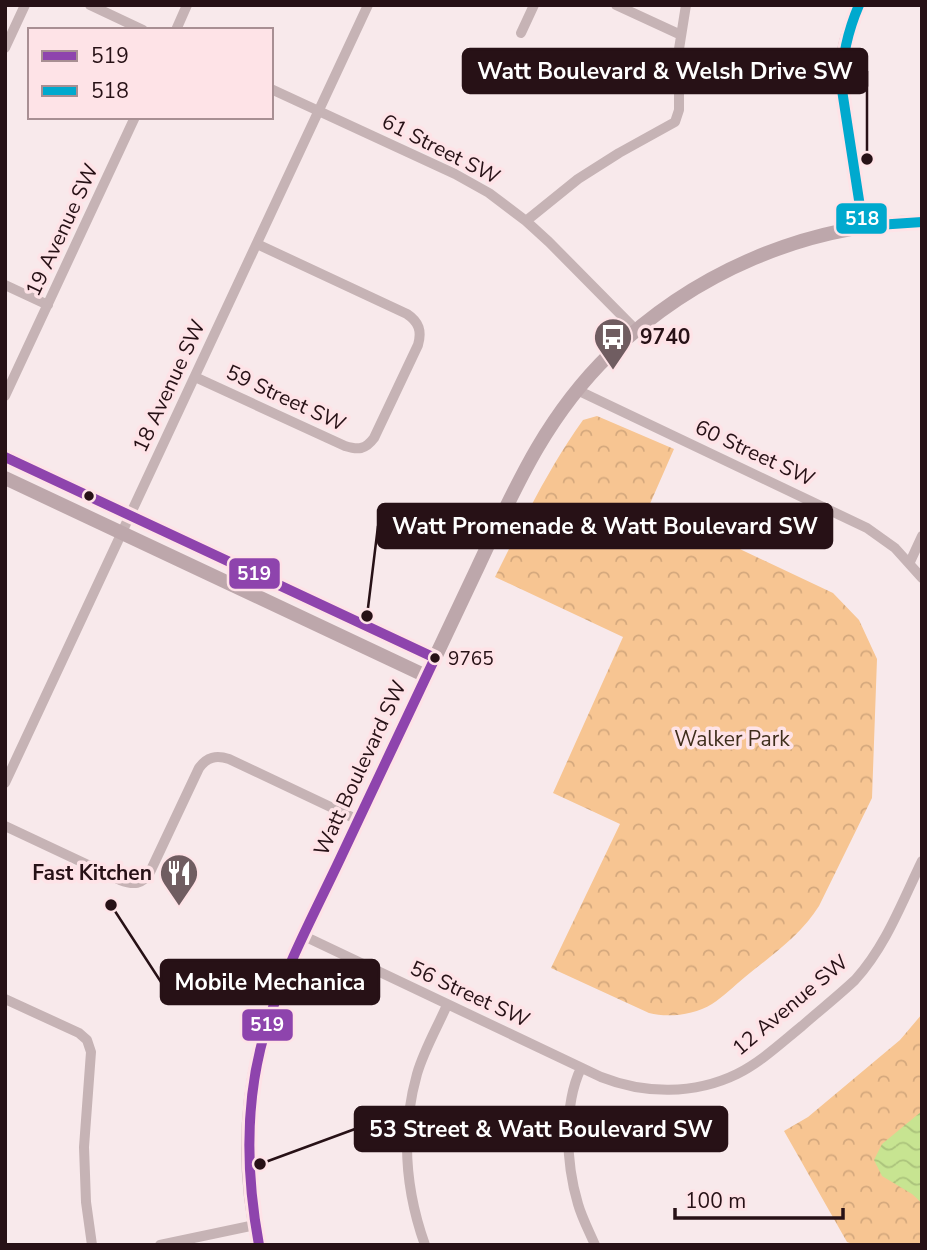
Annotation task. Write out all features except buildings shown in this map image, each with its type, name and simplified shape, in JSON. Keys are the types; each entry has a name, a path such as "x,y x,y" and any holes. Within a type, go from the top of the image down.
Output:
{"street":[{"path":"5,48 25,5"},
{"path":"90,5 139,28"},
{"path":"177,28 187,5"},
{"name":"18 Avenue SW","path":"5,783 368,5"},
{"path":"521,33 534,5"},
{"path":"616,5 681,35"},
{"path":"526,221 578,179 675,122 680,110 678,70 686,5"},
{"path":"859,5 847,35 841,70 863,226"},
{"name":"61 Street SW","path":"273,90 471,182 489,193 549,242 636,330"},
{"name":"19 Avenue SW","path":"5,396 134,119"},
{"name":"Watt Boulevard SW","path":"259,1245 248,1178 247,1154 252,1087 267,1023 304,936 426,676 525,468 549,428 577,390 636,330 670,303 724,271 811,238 863,226 922,222"},
{"name":"59 Street SW","path":"195,377 345,446 362,449 374,438 418,345 420,331 416,321 407,314 257,244"},
{"path":"5,285 48,305"},
{"name":"60 Street SW","path":"577,390 860,524 887,540 909,562"},
{"path":"5,457 435,658"},
{"path":"5,478 426,676"},
{"path":"922,536 909,562 922,578"},
{"path":"5,826 120,880 141,882 148,877 199,768 217,756 229,759 358,820"},
{"name":"12 Avenue SW","path":"621,1085 653,1090 697,1087 736,1074 773,1050 845,989 864,969 884,939 922,861"},
{"name":"56 Street SW","path":"304,936 621,1085"},
{"path":"5,999 79,1033 89,1044 91,1058 84,1157 92,1245"},
{"path":"425,1245 410,1189 407,1167 408,1127 418,1073 447,1005"},
{"path":"581,1068 572,1092 570,1162 578,1204 595,1245"},
{"path":"160,1245 255,1225"}],"green space":[{"name":"Walker Park","path":"597,416 674,449 649,506 833,593 859,620 877,659 872,798 819,906 776,953 720,998 705,1008 681,1014 649,1013 551,968 620,824 553,793 623,637 495,577 536,497 570,439 583,420"},
{"path":"922,1014 922,1245 855,1245 847,1242 784,1131 808,1117 900,1040"}],"water":[{"path":"922,1111 922,1203 882,1176 874,1160 882,1144"}],"transit line":[{"name":"518","path":"859,5 846,47 842,90 863,226"},
{"name":"518","path":"863,226 922,222"},
{"name":"519","path":"5,457 435,658 302,938 269,1019 255,1075 249,1131 251,1188 259,1245"}],"place":[{"name":"Watt Boulevard & Welsh Drive SW","path":"867,159"},
{"name":"9740","path":"613,371"},
{"name":"Watt Promenade & Watt Boulevard SW","path":"367,616"},
{"name":"9765","path":"435,658"},
{"name":"Mobile Mechanica","path":"111,905"},
{"name":"Fast Kitchen","path":"179,907"},
{"name":"53 Street & Watt Boulevard SW","path":"260,1164"}]}
